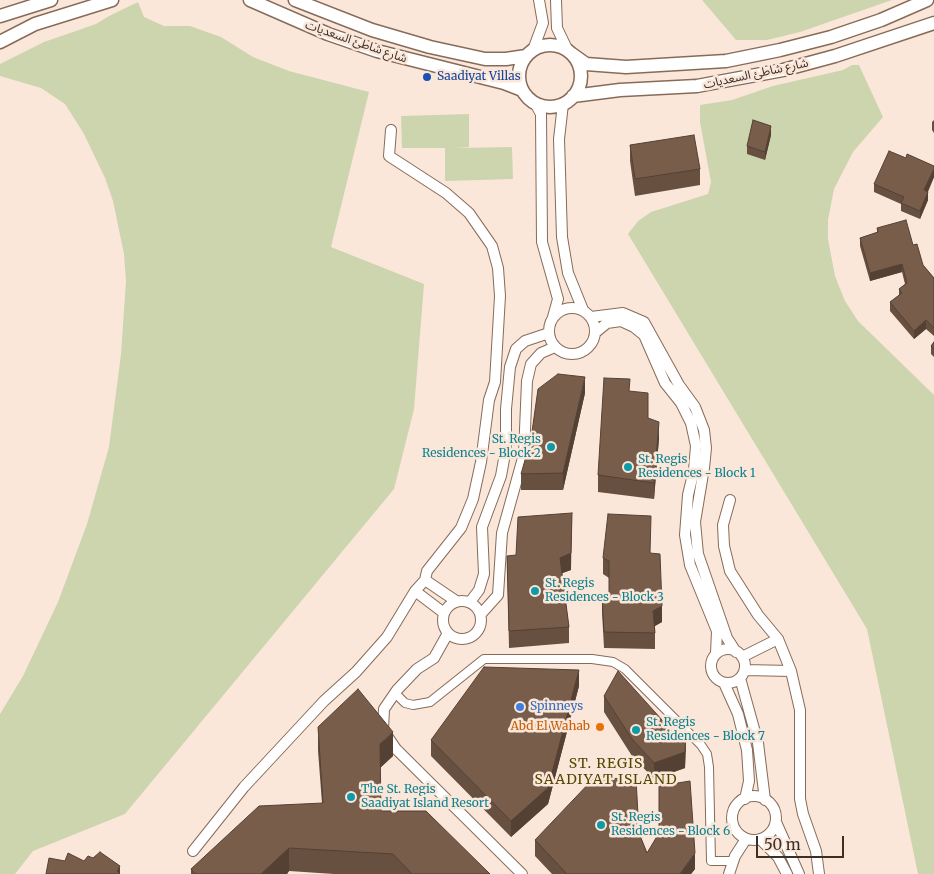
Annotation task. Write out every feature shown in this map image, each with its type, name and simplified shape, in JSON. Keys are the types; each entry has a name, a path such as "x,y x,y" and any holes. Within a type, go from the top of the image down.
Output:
{"street":[{"path":"0,16 51,0"},
{"name":"شارع شاطئ السعديات","path":"250,0 328,34 377,51 504,83 522,90"},
{"name":"شارع شاطئ السعديات","path":"295,0 372,30 430,47 485,59 506,60 530,53"},
{"path":"539,0 543,23 519,75 522,90 535,103 541,114 542,242 558,299 549,333 555,347 569,355 584,352 590,347 596,332 607,323 621,321 634,327 644,335 665,383 681,403 691,423 696,446 694,470 688,495 685,535 690,565 717,631 716,653 711,663 712,673 724,683 738,714 747,750 749,781 745,799"},
{"path":"556,0 557,28 577,62 580,80 568,100 559,139 562,237 568,272 596,332"},
{"name":"شارع شاطئ السعديات","path":"570,52 586,64 626,67 726,61 831,37 881,20 927,0"},
{"path":"0,42 35,24 109,1"},
{"name":"شارع شاطئ السعديات","path":"568,100 620,90 697,86 782,70 835,56 934,23"},
{"path":"530,53 542,46 555,45 570,52"},
{"path":"535,103 544,106 568,100"},
{"path":"193,851 244,787 324,701 356,672 387,637 415,591 425,580 427,571 461,528 473,498 481,462 489,400 496,382 500,296 498,268 492,246 469,212 446,193 389,156 391,130"},
{"path":"553,317 564,309 577,308 587,314 623,313 644,322 679,385 695,408 704,430 706,448 695,522 698,554 727,638 739,654 758,743 765,800"},
{"path":"470,602 479,590 484,574 482,527 501,476 506,448 506,409 510,366 516,349 535,337 549,333"},
{"path":"480,614 498,594 501,575 500,551 502,533 524,454 527,381 531,364 540,353 555,347"},
{"path":"730,500 723,524 724,546 730,571 758,615 778,639 791,671 800,710 800,799 803,814 816,851 819,874"},
{"path":"425,580 456,602 470,602"},
{"path":"415,591 444,613"},
{"path":"456,602 444,613 443,624 448,633 458,639 469,638 481,626 480,614 470,602"},
{"path":"448,633 434,658 417,669 384,708 383,730 425,778 522,874"},
{"path":"716,653 728,649 739,654 778,639"},
{"path":"395,693 405,703 413,706 430,702 484,659 592,659 613,662 625,669 702,745 707,754 709,767 710,861 733,861"},
{"path":"724,683 730,684 743,674 791,671"},
{"path":"776,822 770,833 760,839 746,838 735,829 733,822 735,808 745,799 755,797 765,800 774,809 776,822 799,874"},
{"path":"729,874 733,861 746,838"},
{"path":"760,839 778,857 787,874"}],"green space":[{"path":"702,0 892,0 800,32 767,40 736,40"},
{"path":"138,2 144,17 164,26 190,26 221,37 253,57 289,71 369,92 331,247 424,284 414,409 394,489 125,814 33,851 15,874 0,874 0,714 23,676 58,602 87,524 109,447 121,354 126,281 124,254 113,201 105,178 84,134 65,104 41,88 0,76 0,64 44,42 96,24"},
{"path":"852,65 859,65 883,117 853,152 834,189 828,220 828,239 835,276 845,301 858,321 934,395 934,874 918,874 867,629 628,234 638,221 651,212 708,194 711,182 700,122 700,105 732,100 773,86 843,70"},
{"path":"469,114 469,147 455,148 512,147 513,179 445,181 445,148 402,148 401,116"}],"building":[{"path":"753,120 771,126 765,152 747,146"},
{"path":"694,135 700,169 635,179 630,145"},
{"path":"889,151 906,158 907,154 934,166 924,190 928,192 920,211 901,203 904,197 874,184"},
{"path":"906,220 913,245 917,244 923,265 934,278 934,328 926,320 914,331 890,302 902,293 899,289 907,283 902,264 870,273 860,238 878,232 877,228"},
{"name":"St. Regis Residences - Block 2","path":"558,374 585,377 563,473 521,474 531,439 538,389"},
{"name":"St. Regis Residences - Block 1","path":"604,378 630,379 629,391 648,393 648,418 659,422 654,483 598,475"},
{"name":"St. Regis Residences - Block 3","path":"572,513 571,553 560,558 569,627 509,631 507,556 516,555 518,517"},
{"path":"608,514 651,516 650,553 660,554 662,606 653,611 655,633 604,632 602,596 609,596 609,561 603,558"},
{"path":"484,667 579,670 548,788 511,821 431,740"},
{"path":"618,671 672,731 686,731 685,752 654,763 632,739 604,696"},
{"name":"The St. Regis Saadiyat Island Resort","path":"358,689 393,732 380,744 381,811 426,811 490,874 412,874 393,854 289,848 261,874 195,874 191,869 259,806 323,803 318,727"},
{"name":"St. Regis Residences - Block 6","path":"636,778 639,833 647,853 659,833 659,786 690,781 695,853 680,874 567,874 535,840 593,779"},
{"path":"100,852 120,866 117,871 120,874 46,874 49,858 65,861 68,853 84,861 88,856 93,858"}],"place":[{"name":"Saadiyat Villas","path":"427,77"},
{"name":"St. Regis Residences - Block 2","path":"551,447"},
{"name":"St. Regis Residences - Block 1","path":"628,467"},
{"name":"St. Regis Residences - Block 3","path":"535,591"},
{"name":"Spinneys","path":"520,707"},
{"name":"Abd El Wahab","path":"600,727"},
{"name":"St. Regis Residences - Block 7","path":"636,730"},
{"name":"The St. Regis Saadiyat Island Resort","path":"351,797"},
{"name":"St. Regis Residences - Block 6","path":"601,825"}],"district":[{"name":"ST. REGIS SAADIYAT ISLAND","path":"606,772"}]}
